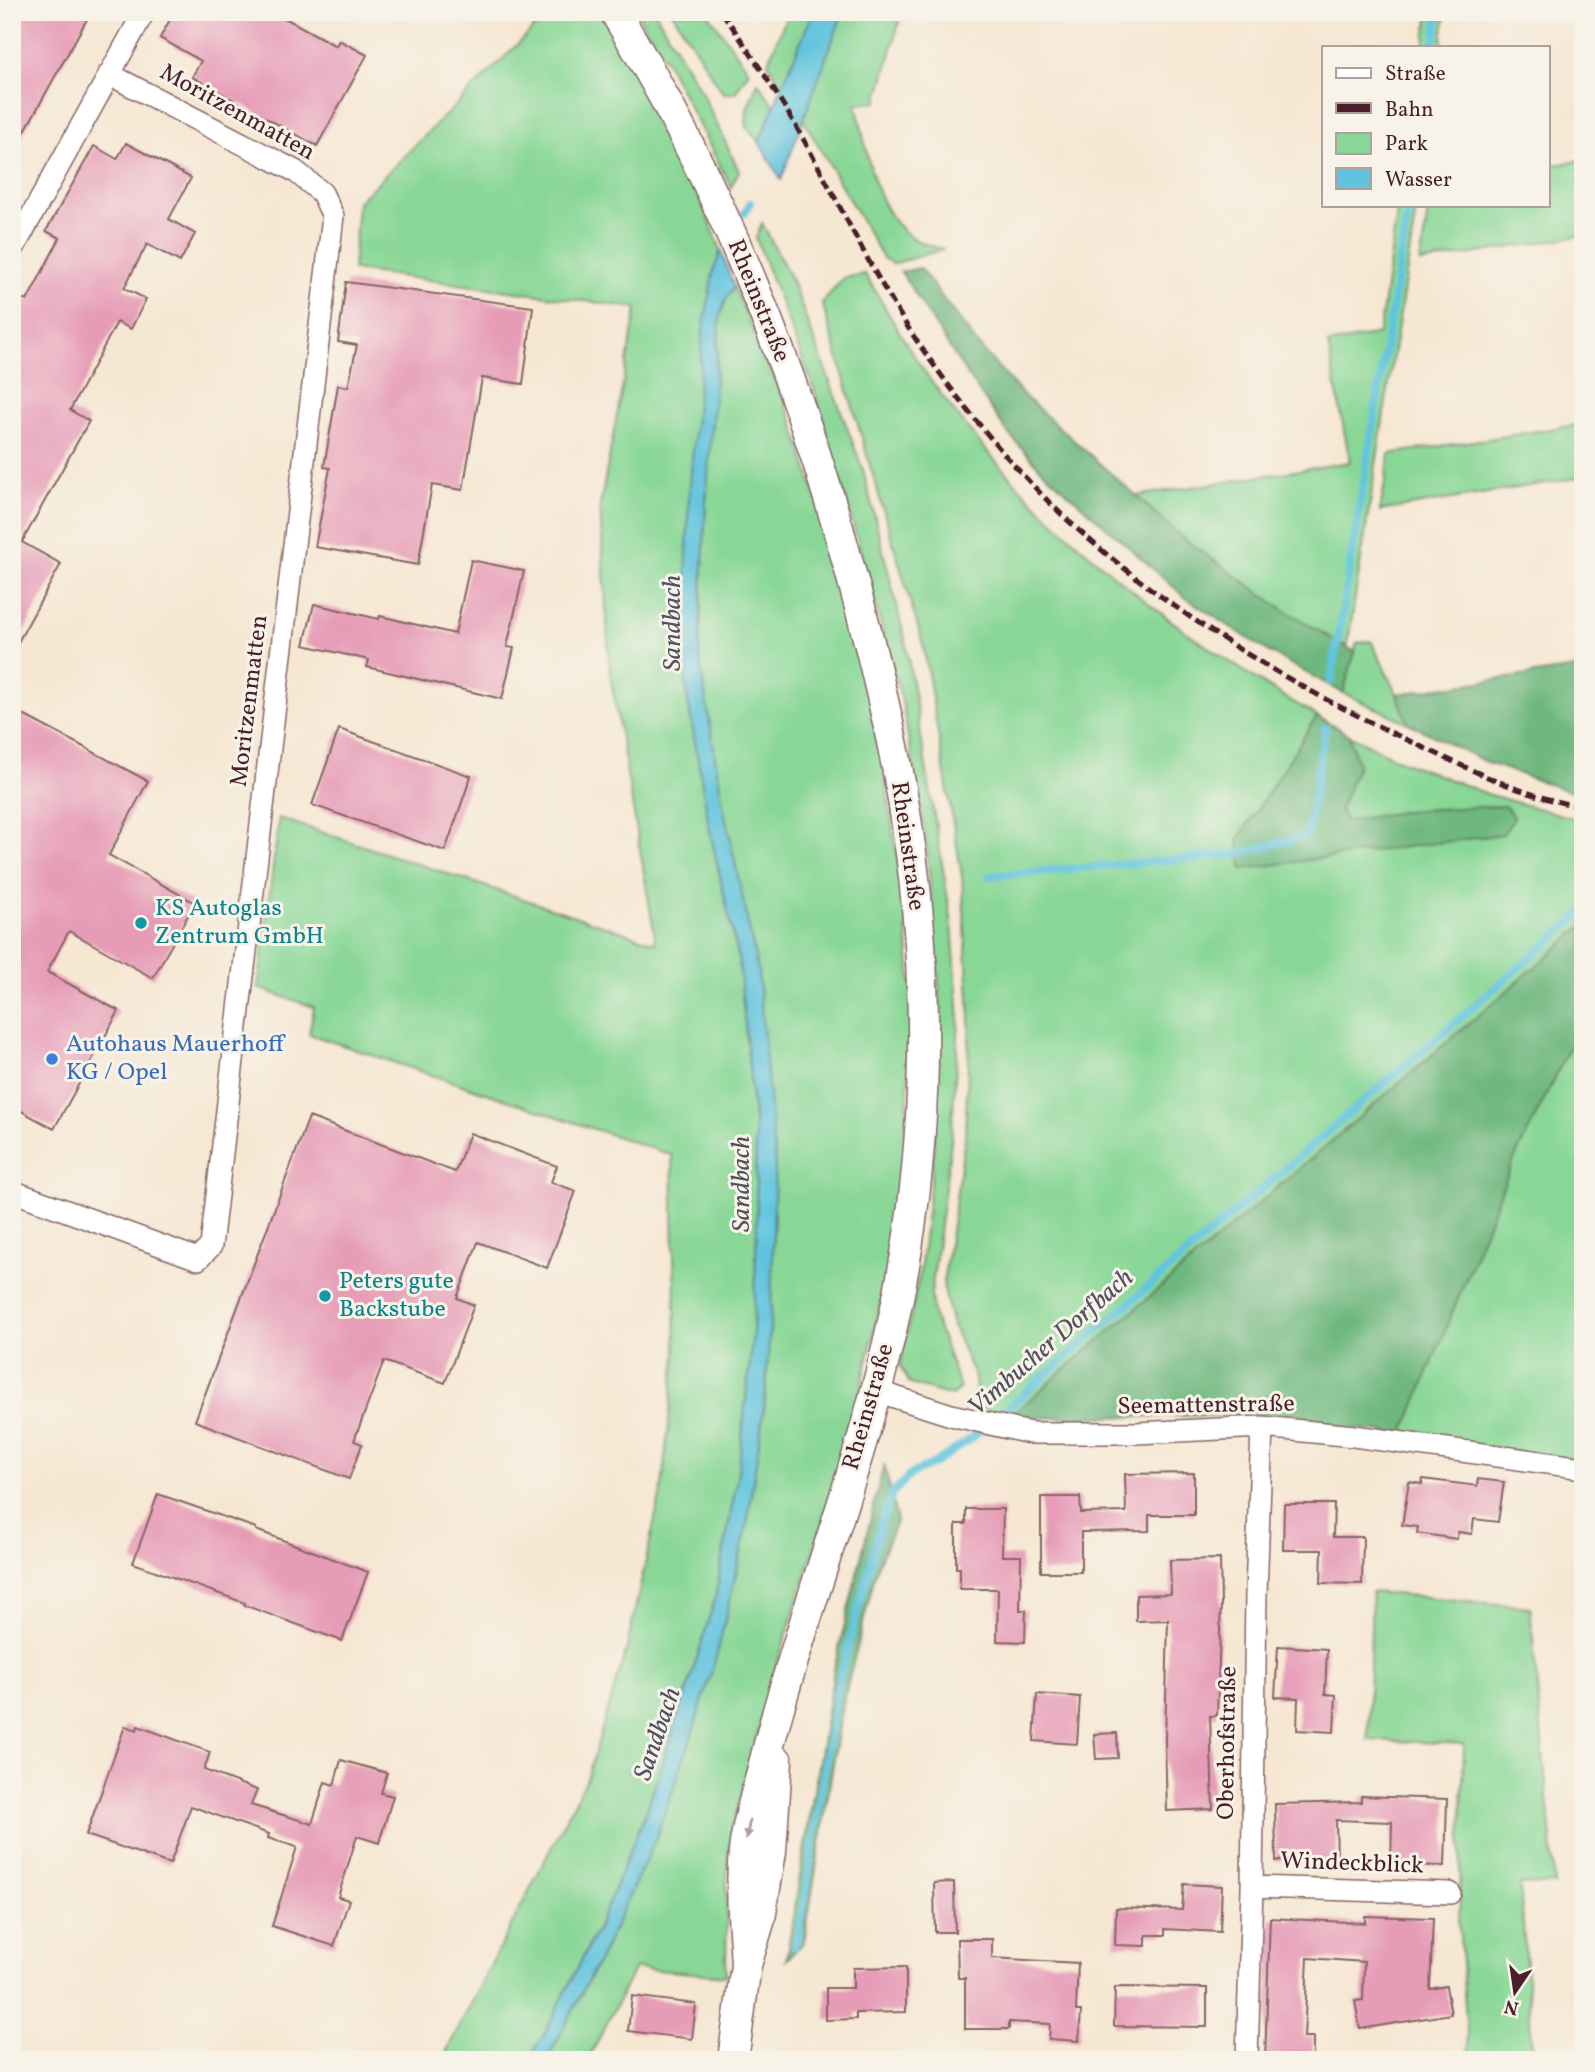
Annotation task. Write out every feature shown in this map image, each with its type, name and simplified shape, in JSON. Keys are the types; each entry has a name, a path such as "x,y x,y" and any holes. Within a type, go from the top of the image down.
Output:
{"street":[{"path":"12,251 144,12"},
{"name":"Rheinstraße","path":"615,12 641,55 716,201 745,265 769,321 826,484 870,642 902,793 916,897 924,1067 916,1177 894,1319 876,1391 777,1716 777,1783 771,1851 760,1919 746,1965 733,2060"},
{"name":"Moritzenmatten","path":"12,1191 198,1259 211,1246 333,216 323,193 295,171 110,74"},
{"name":"Seemattenstraße","path":"876,1391 951,1415 1030,1433 1136,1433 1262,1427 1354,1436 1583,1468"},
{"name":"Oberhofstraße","path":"1247,2060 1262,1427"},
{"name":"Windeckblick","path":"1252,1887 1450,1893"}],"green space":[{"path":"524,12 601,12 694,183 721,250 713,273 684,615 683,656 710,831 739,962 755,1130 757,1230 753,1333 738,1474 715,1599 647,1809 601,1921 529,2060 442,2060 587,1778 627,1647 662,1487 676,1354 672,1155 309,1034 314,1007 258,988 279,818 656,943 610,674 600,506 637,308 353,270 358,202 534,28"},
{"path":"636,12 655,12 703,95 739,171 731,187 666,61"},
{"path":"672,12 707,12 749,71 735,93 723,93"},
{"path":"788,12 813,12 783,89 768,63"},
{"path":"843,12 902,12 877,102 856,104 872,172 889,214 903,230 921,242 944,249 893,264 883,258 803,119"},
{"path":"1429,12 1446,12 1441,46 1424,46"},
{"path":"758,82 775,107 759,142 746,126 747,109"},
{"path":"1583,160 1583,235 1420,263 1429,206 1550,206 1550,166"},
{"path":"1398,206 1417,206 1347,648 1281,608 1184,539 1136,496 1350,462 1328,344 1379,334"},
{"path":"762,223 792,281 863,470 905,639 952,924 959,1020 951,1141 931,1294 933,1313 960,1388 952,1396 910,1384 900,1366 920,1273 933,1160 941,1014 926,839 902,701 814,389 756,238"},
{"path":"920,268 979,346 1023,395 1184,539 1281,608 1355,652 1343,693 1269,652 1186,598 1041,469 1008,433 901,272"},
{"path":"865,274 929,378 1011,478 1057,524 1105,568 1207,647 1317,716 1238,840 1505,806 1414,810 1345,822 1340,809 1358,765 1349,735 1399,760 1490,795 1583,821 1583,926 1008,1418 991,1415 977,1402 975,1378 951,1322 943,1284 965,1138 970,1017 962,876 923,644 822,303 843,278"},
{"path":"734,287 792,419 835,559 878,732 906,913 912,996 906,1140 897,1231 858,1402 771,1683 731,1831 727,1874 726,1976 635,1968 588,2060 547,2060 602,1954 655,1840 689,1744 717,1654 746,1530 765,1401 771,1313 775,1162 699,655 706,501 720,316"},
{"path":"1583,424 1583,477 1380,511 1390,454"},
{"path":"1371,641 1408,723 1343,693 1357,643"},
{"path":"1583,667 1583,796 1488,763 1408,723 1397,694"},
{"path":"1317,716 1349,735 1358,765 1340,809 1345,821 1414,810 1505,806 1514,818 1503,834 1242,869 1238,840"},
{"path":"1583,926 1583,1020 1512,1164 1403,1435 1253,1415 1008,1418"},
{"path":"1583,1020 1583,1461 1403,1435 1512,1164"},
{"path":"884,1464 897,1520 877,1567 843,1703 804,1942 786,1960 835,1664"},
{"path":"1372,1592 1530,1607 1555,1885 1520,1884 1533,2060 1469,2060 1459,1923 1464,1744 1368,1740"}],"water":[{"path":"813,12 843,12 781,180 759,142"},
{"path":"721,250 734,287 720,316 706,501 699,655 722,800 758,971 775,1162 771,1313 765,1401 746,1530 717,1654 655,1840 602,1954 547,2060 529,2060 601,1921 647,1809 689,1684 715,1599 738,1474 753,1333 757,1230 755,1130 739,962 710,831 683,656 689,497 703,331 713,273"}],"building":[{"path":"12,12 91,12 12,154"},
{"path":"174,12 274,12 336,46 339,40 367,55 317,146 192,77 201,61 160,38"},
{"path":"126,143 191,178 169,219 195,234 180,262 147,244 124,288 146,299 131,329 117,322 70,410 89,421 22,542 61,564 12,653 12,293 27,301 60,238 46,231 94,146 117,159"},
{"path":"346,282 533,307 523,384 482,378 463,490 432,485 418,565 315,547 330,468 324,467 338,385 348,387 357,345 338,342"},
{"path":"471,560 524,571 507,647 514,648 502,699 367,667 369,660 304,645 314,604 455,634"},
{"path":"12,709 148,781 109,855 195,903 153,978 69,931 47,972 119,1011 54,1129 12,1106"},
{"path":"339,729 471,776 445,851 312,805"},
{"name":"Peters gute Backstube","path":"309,1117 455,1172 470,1133 557,1166 551,1182 576,1191 547,1268 478,1242 457,1298 474,1305 445,1383 384,1361 354,1441 362,1444 349,1479 195,1421"},
{"path":"1194,1473 1194,1515 1149,1515 1149,1531 1081,1532 1081,1572 1041,1572 1041,1497 1080,1497 1081,1513 1126,1512 1125,1474"},
{"path":"1423,1479 1477,1486 1478,1479 1504,1482 1498,1522 1474,1519 1472,1534 1458,1532 1457,1539 1417,1533 1418,1527 1402,1525 1409,1482 1422,1484"},
{"path":"158,1494 256,1528 368,1572 342,1641 133,1563"},
{"path":"1284,1504 1334,1504 1333,1537 1363,1537 1362,1584 1321,1583 1322,1550 1283,1550"},
{"path":"966,1509 1003,1509 1002,1556 1021,1556 1020,1610 1026,1610 1025,1642 997,1641 998,1589 960,1589 960,1568 956,1568 956,1524 966,1524"},
{"path":"1220,1559 1217,1716 1210,1716 1213,1809 1167,1811 1165,1741 1168,1620 1136,1621 1136,1595 1171,1594 1170,1560"},
{"path":"1278,1646 1327,1649 1325,1694 1336,1695 1334,1732 1297,1730 1298,1698 1275,1697"},
{"path":"1037,1694 1080,1697 1077,1744 1034,1741"},
{"path":"125,1726 137,1730 138,1726 210,1752 204,1770 257,1790 251,1805 312,1824 325,1782 334,1785 341,1760 387,1773 381,1793 393,1796 379,1843 357,1836 338,1897 349,1900 334,1946 272,1926 297,1847 268,1838 269,1834 191,1806 170,1864 86,1835"},
{"path":"1117,1733 1118,1758 1096,1759 1094,1734"},
{"path":"1361,1796 1447,1799 1445,1866 1391,1865 1392,1822 1336,1820 1337,1860 1276,1861 1275,1804 1361,1802"},
{"path":"954,1882 955,1932 935,1932 934,1883"},
{"path":"1184,1884 1222,1886 1220,1932 1165,1929 1165,1935 1146,1935 1146,1946 1115,1945 1116,1908 1182,1910"},
{"path":"1365,1916 1433,1918 1430,1989 1446,1986 1451,2014 1360,2029 1355,2001 1363,2000 1364,1962 1308,1958 1304,2037 1313,2037 1313,2060 1265,2060 1270,1918 1365,1923"},
{"path":"957,1939 992,1939 992,1958 1078,1963 1076,2011 1081,2011 1079,2041 1049,2039 1050,2024 1009,2022 1009,2029 965,2029 965,1978 958,1978"},
{"path":"906,1967 906,2012 856,2013 856,2019 826,2020 826,1988 853,1988 853,1968"},
{"path":"1115,1987 1207,1988 1207,2027 1114,2026"},
{"path":"632,1996 696,2004 692,2039 628,2031"}],"waterway":[{"path":"1434,46 1439,12"},
{"name":"Sandbach","path":"745,213 750,203"},
{"path":"1331,682 1409,206"},
{"path":"989,876 1237,854 1307,836 1325,728"},
{"name":"Vimbucher Dorfbach","path":"794,1947 800,1928 837,1688 882,1520 892,1494 911,1474 935,1463 1003,1412 1583,912"}],"railway":[{"path":"722,12 792,119 904,322 997,446 1061,514 1122,567 1162,597 1286,677 1374,724 1478,773 1540,797 1583,807"}],"place":[{"name":"KS Autoglas Zentrum GmbH","path":"141,923"},
{"name":"Autohaus Mauerhoff KG / Opel","path":"52,1059"},
{"name":"Peters gute Backstube","path":"325,1296"}]}
